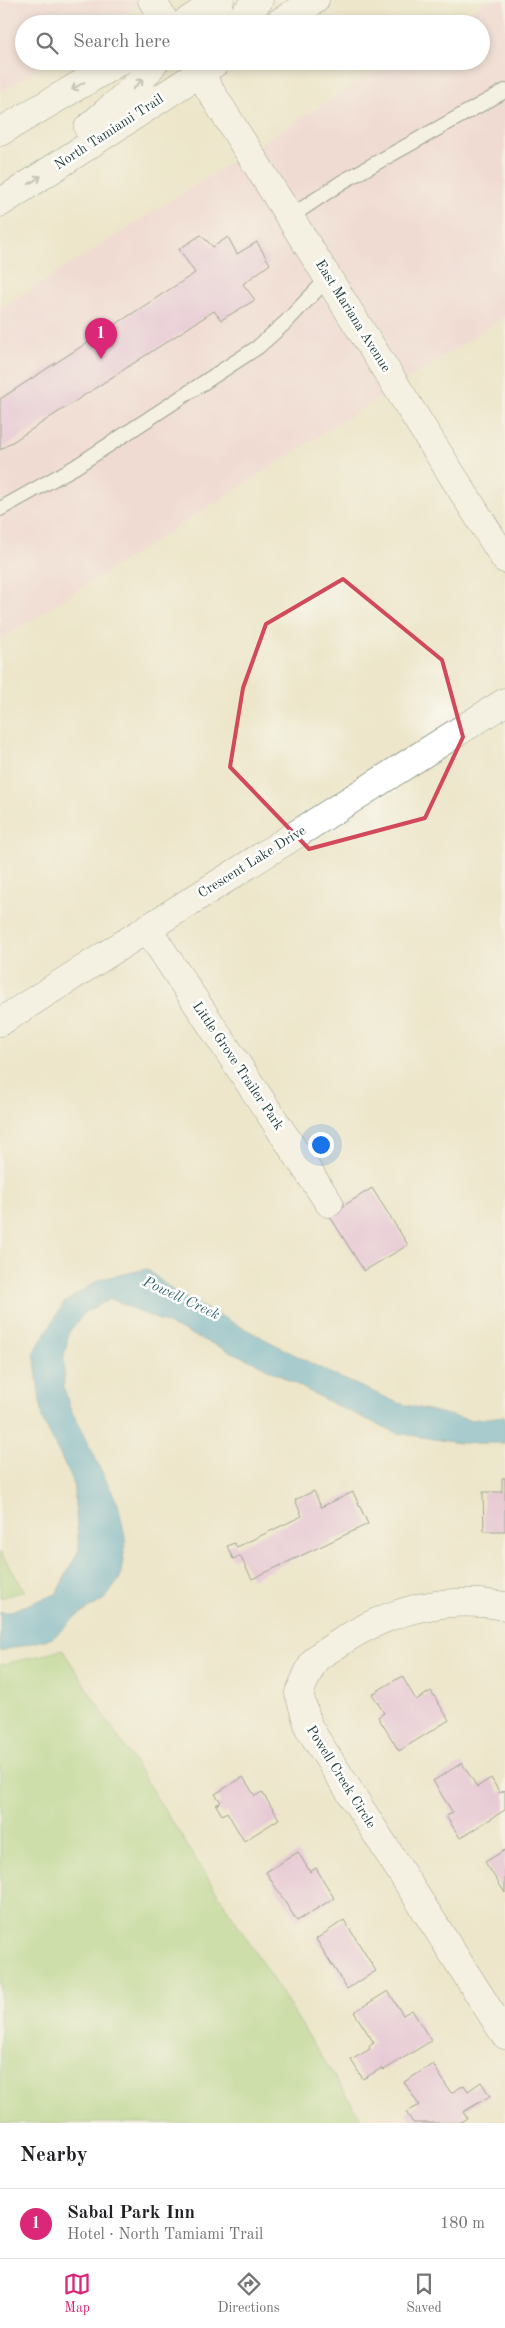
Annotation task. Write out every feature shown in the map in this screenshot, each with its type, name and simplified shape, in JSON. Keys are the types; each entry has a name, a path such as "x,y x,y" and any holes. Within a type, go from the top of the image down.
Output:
{"street":[{"path":"152,0 161,15"},
{"path":"196,15 220,0"},
{"path":"244,15 259,0"},
{"path":"291,15 315,0"},
{"path":"0,132 105,70"},
{"path":"71,157 86,131 127,96 149,70"},
{"name":"North Tamiami Trail","path":"0,203 201,70"},
{"name":"East Mariana Avenue","path":"211,70 290,217 505,559"},
{"name":"Crescent Lake Drive","path":"0,1022 505,702"},
{"name":"Little Grove Trailer Park","path":"147,928 329,1203"},
{"name":"Powell Creek Circle","path":"505,1606 479,1601 436,1603 403,1612 358,1630 316,1659 299,1693 309,1728 505,2035"}],"lane":[{"path":"290,217 342,182 505,91"},
{"path":"0,509 75,467 258,347 286,322 329,277"}],"highlighted area":[{"path":"343,579 442,660 463,737 425,818 309,849 230,767 243,688 266,624"}],"shaded area":[{"path":"0,0 147,0 124,15 15,15 15,70 37,70 0,93"},
{"path":"487,0 505,0 505,317 0,640 0,309 377,70 490,70 490,15 464,15"}],"green space":[{"path":"0,1552 25,1591 0,1598"},
{"path":"62,1649 364,2123 0,2123 0,1665"}],"water":[{"name":"Powell Creek","path":"147,1269 176,1293 330,1373 398,1403 470,1420 505,1416 505,1443 458,1443 397,1433 337,1406 256,1363 111,1299 85,1312 69,1332 64,1357 64,1388 70,1408 118,1504 126,1541 120,1578 106,1598 74,1618 53,1638 0,1651 0,1612 8,1612 56,1594 79,1550 73,1481 42,1419 34,1352 64,1303 100,1279"}],"building":[{"path":"201,235 213,247 228,237 237,254 257,242 270,264 243,284 255,300 221,320 214,311 0,450 0,399 195,273 179,249"},
{"path":"372,1188 408,1245 364,1271 329,1215"},
{"path":"502,1478 505,1478 505,1531 484,1531 483,1492 502,1492"},
{"path":"314,1491 321,1507 353,1492 368,1524 252,1579 240,1556 233,1559 227,1546 234,1543 237,1547 302,1516 295,1500"},
{"path":"402,1676 416,1700 431,1691 449,1720 399,1751 378,1717 384,1713 372,1694"},
{"path":"462,1763 477,1787 491,1778 500,1793 505,1790 505,1810 460,1838 446,1816 453,1813 433,1781"},
{"path":"243,1777 255,1796 262,1792 279,1819 244,1841 227,1812 222,1815 216,1805 221,1802 215,1794"},
{"path":"505,1850 505,1893 485,1862"},
{"path":"298,1852 310,1872 316,1868 334,1898 297,1921 266,1872"},
{"path":"344,1920 376,1971 347,1989 316,1939"},
{"path":"388,1991 403,2015 412,2010 431,2041 384,2070 382,2068 363,2079 351,2060 370,2049 369,2046 374,2043 354,2012"},
{"path":"433,2064 451,2093 464,2085 468,2091 481,2082 490,2096 463,2112 467,2118 459,2123 413,2123 406,2112 419,2105 404,2082"}],"place":[{"name":"Sabal Park Inn","path":"101,359"}]}
